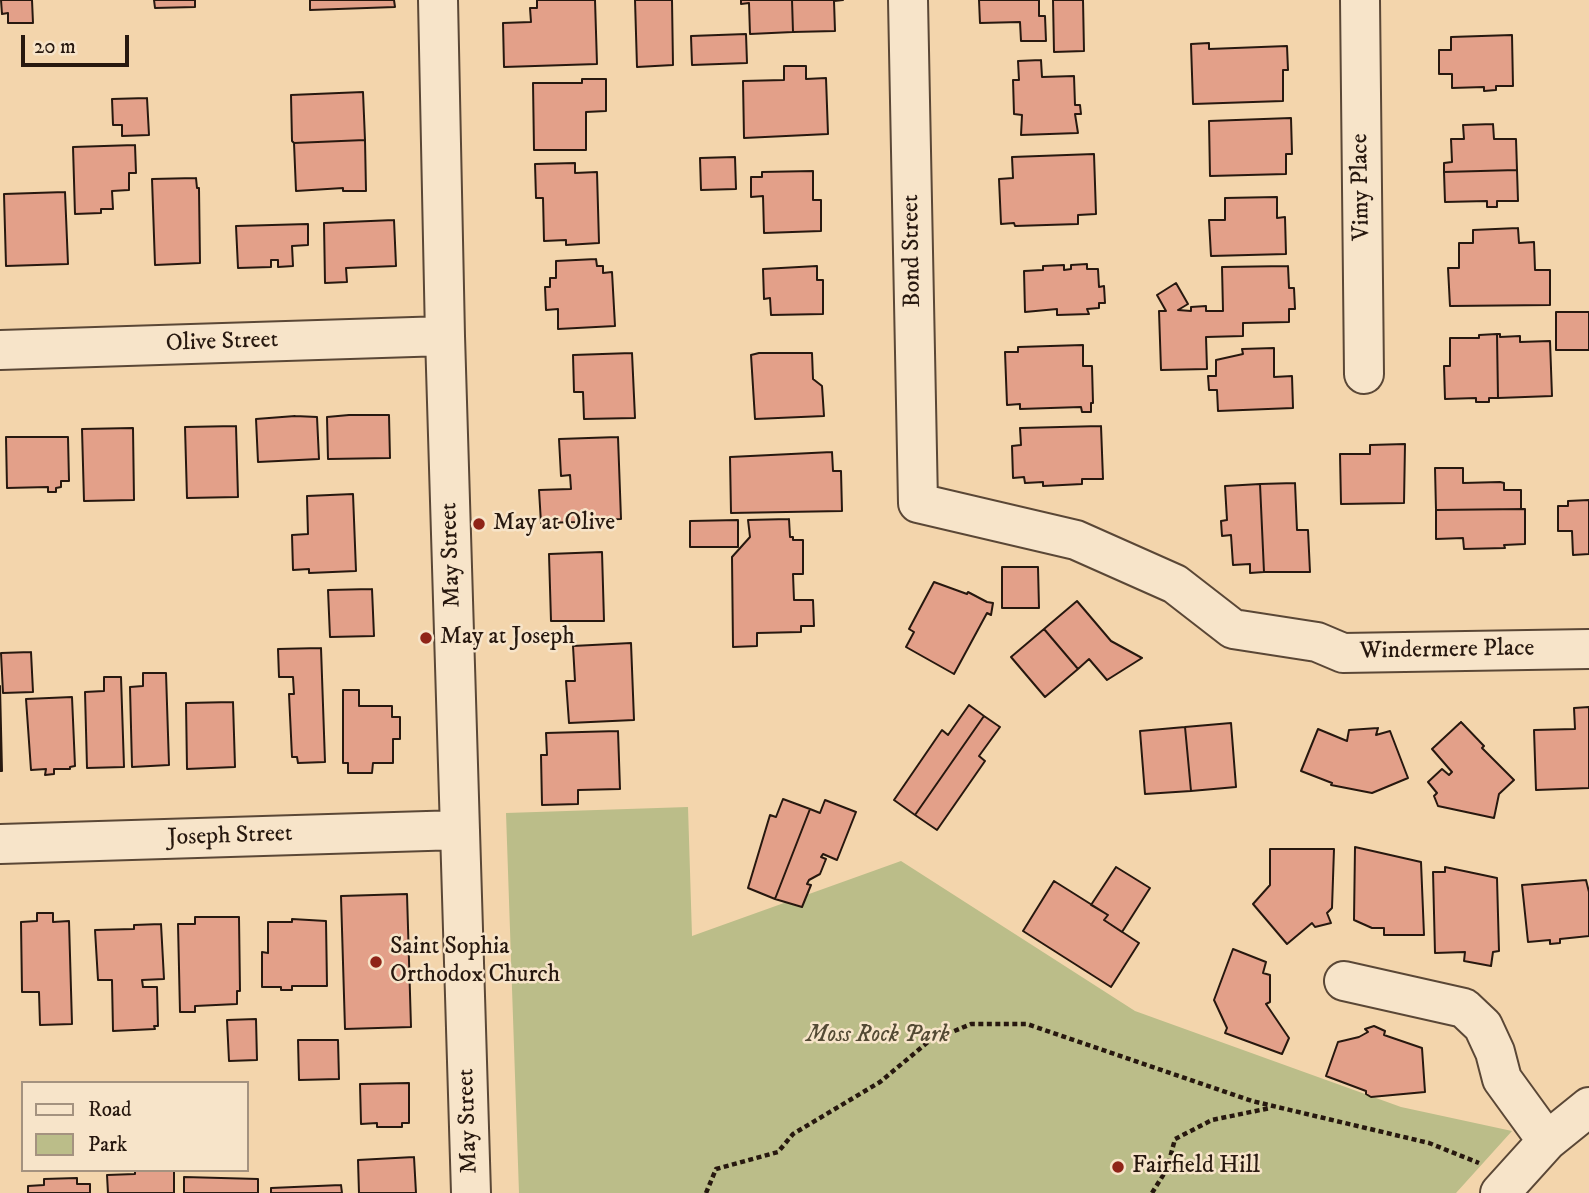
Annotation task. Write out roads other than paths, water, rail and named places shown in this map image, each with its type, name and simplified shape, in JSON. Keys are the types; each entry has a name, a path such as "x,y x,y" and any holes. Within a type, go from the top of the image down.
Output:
{"street":[{"name":"May Street","path":"438,0 445,336 471,1193"},
{"name":"Bond Street","path":"908,0 918,503"},
{"name":"Vimy Place","path":"1360,0 1364,374"},
{"name":"Olive Street","path":"0,350 445,336"},
{"name":"Windermere Place","path":"918,503 1076,540 1175,584 1233,629 1317,642 1343,653 1589,649"},
{"name":"Joseph Street","path":"0,844 460,830"},
{"path":"1344,981 1464,1008 1483,1026 1495,1052 1502,1079 1547,1141"},
{"path":"1505,1188 1547,1141 1589,1107"}],"place":[{"name":"May at Olive","path":"479,524"},
{"name":"May at Joseph","path":"426,638"},
{"name":"Saint Sophia Orthodox Church","path":"376,962"},
{"name":"Fairfield Hill","path":"1118,1167"}],"park label":[{"name":"Moss Rock Park","path":"878,1036"}]}
